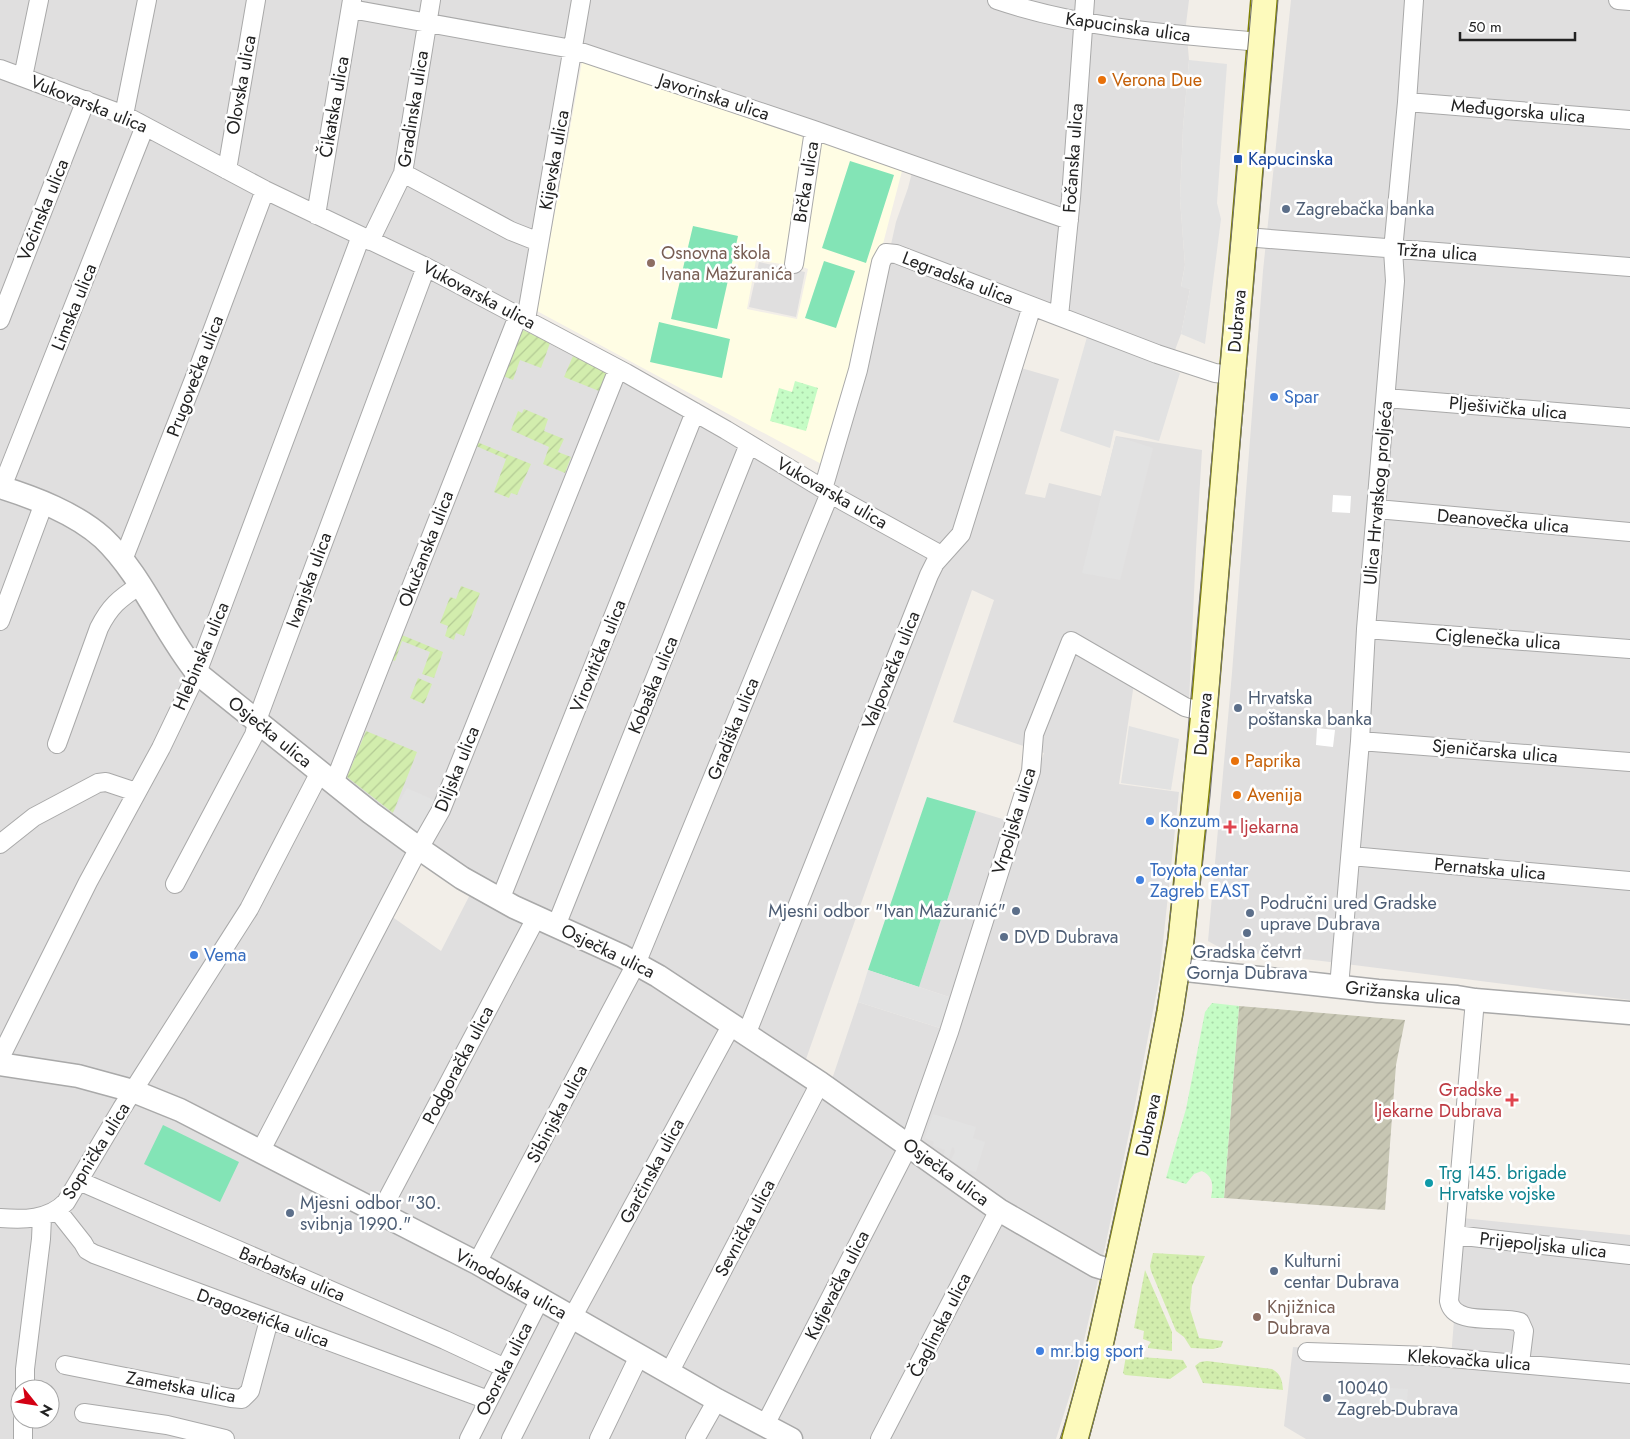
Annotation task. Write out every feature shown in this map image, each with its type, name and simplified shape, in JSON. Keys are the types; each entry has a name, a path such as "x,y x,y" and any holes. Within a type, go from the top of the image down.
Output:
{"main road":[{"name":"Dubrava","path":"1075,1439 1091,1381 1159,1075 1177,969 1189,872 1204,712 1264,0"}],"street":[{"path":"23,77 39,0"},
{"path":"124,115 147,0"},
{"name":"Olovska ulica","path":"226,170 256,0"},
{"name":"Gradinska ulica","path":"366,238 403,173 431,0"},
{"name":"Kijevska ulica","path":"522,318 540,242 581,0"},
{"name":"Kapucinska ulica","path":"998,0 1083,21 1156,33 1261,42"},
{"name":"Fočanska ulica","path":"1059,316 1069,220 1085,0"},
{"name":"Ulica Hrvatskog proljeća","path":"1340,986 1360,741 1366,629 1395,281 1393,250 1407,102 1414,0"},
{"path":"1618,0 1630,1"},
{"name":"Javorinska ulica","path":"352,4 427,24 572,49 814,130 1069,220"},
{"name":"Čikatska ulica","path":"316,215 352,4"},
{"name":"Vukovarska ulica","path":"0,69 124,115 265,190 426,267 695,412 826,491 941,555"},
{"name":"Voćinska ulica","path":"0,320 86,100"},
{"name":"Međugorska ulica","path":"1407,102 1630,120"},
{"name":"Limska ulica","path":"1,487 145,126"},
{"name":"Brčka ulica","path":"794,264 814,130"},
{"path":"403,173 511,230 540,242"},
{"name":"Prugovečka ulica","path":"123,560 198,369 265,190"},
{"name":"Tržna ulica","path":"1245,237 1630,267"},
{"name":"Hlebinska ulica","path":"0,1058 88,882 161,748 197,673 366,238"},
{"name":"Legradska ulica","path":"826,491 829,471 858,370 881,262 886,253 896,254 1182,363 1215,373 1233,375"},
{"name":"Ivanjska ulica","path":"175,884 254,735 426,267"},
{"name":"Valpovačka ulica","path":"739,1029 929,575 941,555 961,534 1032,306"},
{"name":"Okučanska ulica","path":"133,1092 249,910 327,777 522,318"},
{"name":"Diljska ulica","path":"260,1152 408,868 441,810 618,369"},
{"name":"Plješivička ulica","path":"1386,398 1630,418"},
{"name":"Virovitička ulica","path":"500,900 695,412"},
{"name":"Kobaška ulica","path":"546,922 749,444"},
{"name":"Osječka ulica","path":"1,487 44,503 95,531 123,560 197,673 420,849 468,882 500,900 636,964 679,989 820,1083 999,1210 1096,1266 1116,1272"},
{"name":"Gradiška ulica","path":"636,964 826,491"},
{"path":"0,621 44,503"},
{"name":"Deanovečka ulica","path":"1377,509 1630,532"},
{"path":"57,744 102,621 111,606 140,585"},
{"name":"Ciglenečka ulica","path":"1366,629 1630,650"},
{"name":"Vrpoljska ulica","path":"909,1145 949,1032 1031,771 1034,734 1072,640 1185,707 1204,712"},
{"name":"Sjeničarska ulica","path":"1360,741 1630,762"},
{"path":"0,844 34,818 98,783 106,782 136,792"},
{"name":"Pernatska ulica","path":"1351,856 1630,881"},
{"name":"Podgoračka ulica","path":"380,1213 546,922"},
{"name":"Sibinjska ulica","path":"477,1264 636,964"},
{"name":"Grižanska ulica","path":"1177,969 1630,1014"},
{"path":"1475,1000 1449,1301 1450,1306 1462,1316 1520,1322 1524,1331 1520,1363"},
{"name":"Garčinska ulica","path":"511,1439 572,1318 739,1029"},
{"name":"Vinodolska ulica","path":"0,1064 78,1076 133,1092 180,1110 540,1298 639,1356 780,1434"},
{"name":"Sevnička ulica","path":"669,1373 820,1083"},
{"name":"Sopnička ulica","path":"49,1213 66,1202 133,1092"},
{"name":"Kutjevačka ulica","path":"780,1434 909,1145"},
{"name":"Barbatska ulica","path":"79,1181 436,1336 505,1368"},
{"name":"Čaglinska ulica","path":"880,1439 999,1210"},
{"path":"0,1218 26,1219 49,1213"},
{"path":"25,1379 41,1239 49,1213"},
{"name":"Dragozetićka ulica","path":"49,1213 90,1253 488,1400"},
{"name":"Prijepoljska ulica","path":"1455,1235 1630,1255"},
{"name":"Osorska ulica","path":"469,1439 540,1298"},
{"name":"Zametska ulica","path":"65,1365 242,1399 250,1391 269,1320"},
{"name":"Klekovačka ulica","path":"1307,1352 1429,1356 1630,1374"},
{"path":"599,1439 639,1356"},
{"path":"695,1439 717,1400"},
{"path":"84,1413 167,1425 225,1439"}],"shaded area":[{"path":"0,0 1189,0 1186,24 1189,60 1183,128 1180,199 1185,265 1181,286 1190,289 1181,334 1175,350 1165,351 1028,298 1004,363 1059,379 1025,494 1045,498 1049,483 1101,496 1116,436 1202,450 1189,702 1136,670 1119,784 1179,792 1159,980 1098,1280 1075,1379 1056,1439 0,1439","holes":["566,38 915,161 896,222 865,361 827,497 699,421 521,329","972,590 994,600 953,722 1044,753 1019,824 976,811 919,987 952,998 943,1029 858,1002 827,1094 800,1076","416,840 478,879 441,951 381,909"]},
{"path":"1291,0 1630,0 1630,1000 1224,950 1208,941 1232,673 1263,271"},
{"path":"1189,60 1227,64 1217,203 1221,219 1205,344 1181,334 1190,289 1181,287 1185,265 1180,199 1183,128"},
{"name":"Osnovna škola Ivana Mažuranića","path":"582,62 806,138 788,265 756,260 747,309 797,319 808,269 798,265 819,142 902,171 825,466 537,311"},
{"path":"759,262 805,272 796,317 749,307"},
{"path":"1087,337 1180,373 1159,441 1114,430 1110,448 1060,431"},
{"path":"1116,436 1153,448 1120,580 1082,573"},
{"path":"1129,726 1179,739 1171,790 1121,783"},
{"path":"407,788 436,801 419,835 393,813"},
{"path":"868,970 952,998 943,1029 858,1002"},
{"path":"1239,1006 1405,1020 1396,1065 1385,1210 1224,1198"},
{"path":"933,1114 976,1127 973,1138 985,1142 976,1172 967,1170 951,1160 955,1152 954,1148 952,1147 949,1158 943,1156 945,1150 933,1146 934,1142 925,1138"},
{"path":"1462,1218 1630,1235 1630,1439 1306,1439 1284,1426 1293,1347 1451,1358"},
{"path":"1352,1386 1408,1389 1406,1416 1350,1413"}],"green space":[{"path":"850,161 894,175 866,263 822,248"},
{"path":"693,226 738,236 717,329 671,319"},
{"path":"824,261 855,271 836,328 805,318"},
{"path":"659,322 730,339 722,378 650,362"},
{"path":"521,329 550,343 541,368 520,360 513,380 503,376"},
{"path":"573,356 607,373 599,391 564,377"},
{"path":"795,381 818,388 806,431 770,421 779,388 792,392"},
{"path":"524,409 548,419 544,431 564,439 558,452 571,457 565,473 543,464 549,447 511,430 518,411 522,413"},
{"path":"477,442 531,464 517,495 511,493 509,498 494,492 506,459 476,446"},
{"path":"461,586 480,593 464,636 456,633 454,640 445,636 448,626 440,623 450,597 456,599"},
{"path":"402,635 443,652 434,678 422,674 430,652 402,641 395,661 392,660"},
{"path":"418,678 432,684 424,704 410,698"},
{"path":"366,731 417,752 393,813 347,777"},
{"path":"927,797 976,811 919,987 868,970"},
{"path":"1212,1003 1239,1006 1224,1198 1211,1198 1211,1179 1202,1171 1194,1174 1186,1184 1166,1178 1186,1109 1205,1012"},
{"path":"163,1125 239,1162 220,1202 144,1164"},
{"path":"1153,1253 1205,1256 1192,1286 1190,1309 1199,1338 1223,1341 1221,1347 1213,1349 1191,1348 1184,1337 1176,1331 1151,1271 1150,1266"},
{"path":"1145,1270 1172,1332 1172,1351 1148,1348 1151,1342 1143,1339 1144,1331 1134,1328"},
{"path":"1126,1356 1183,1360 1187,1367 1170,1379 1125,1375 1123,1373"},
{"path":"1207,1361 1272,1369 1280,1378 1283,1390 1203,1383 1195,1366 1200,1362"}],"pier":[{"path":"1333,495 1351,496 1350,513 1332,512"},
{"path":"1317,728 1335,730 1333,747 1316,745"}],"tram line":[{"path":"1060,1439 1089,1333 1153,1029 1168,936 1252,0"},
{"path":"1089,1439 1115,1339 1156,1151 1182,1020 1194,942 1210,796 1278,0"}],"place":[{"name":"Verona Due","path":"1102,80"},
{"name":"Kapucinska","path":"1238,159"},
{"name":"Zagrebačka banka","path":"1286,209"},
{"name":"Osnovna škola Ivana Mažuranića","path":"651,263"},
{"name":"Spar","path":"1274,397"},
{"name":"Hrvatska poštanska banka","path":"1238,708"},
{"name":"Paprika","path":"1235,761"},
{"name":"Avenija","path":"1237,795"},
{"name":"Konzum","path":"1150,821"},
{"name":"ljekarna","path":"1230,827"},
{"name":"Toyota centar Zagreb EAST","path":"1140,880"},
{"name":"Mjesni odbor \"Ivan Mažuranić\"","path":"1016,911"},
{"name":"Područni ured Gradske uprave Dubrava","path":"1250,913"},
{"name":"Gradska četvrt Gornja Dubrava","path":"1247,933"},
{"name":"DVD Dubrava","path":"1004,937"},
{"name":"Vema","path":"194,955"},
{"name":"Gradske ljekarne Dubrava","path":"1512,1100"},
{"name":"Trg 145. brigade Hrvatske vojske","path":"1429,1183"},
{"name":"Mjesni odbor \"30. svibnja 1990.\"","path":"290,1213"},
{"name":"Kulturni centar Dubrava","path":"1274,1271"},
{"name":"Knjižnica Dubrava","path":"1257,1317"},
{"name":"mr.big sport","path":"1040,1351"},
{"name":"10040 Zagreb-Dubrava","path":"1327,1398"}]}
